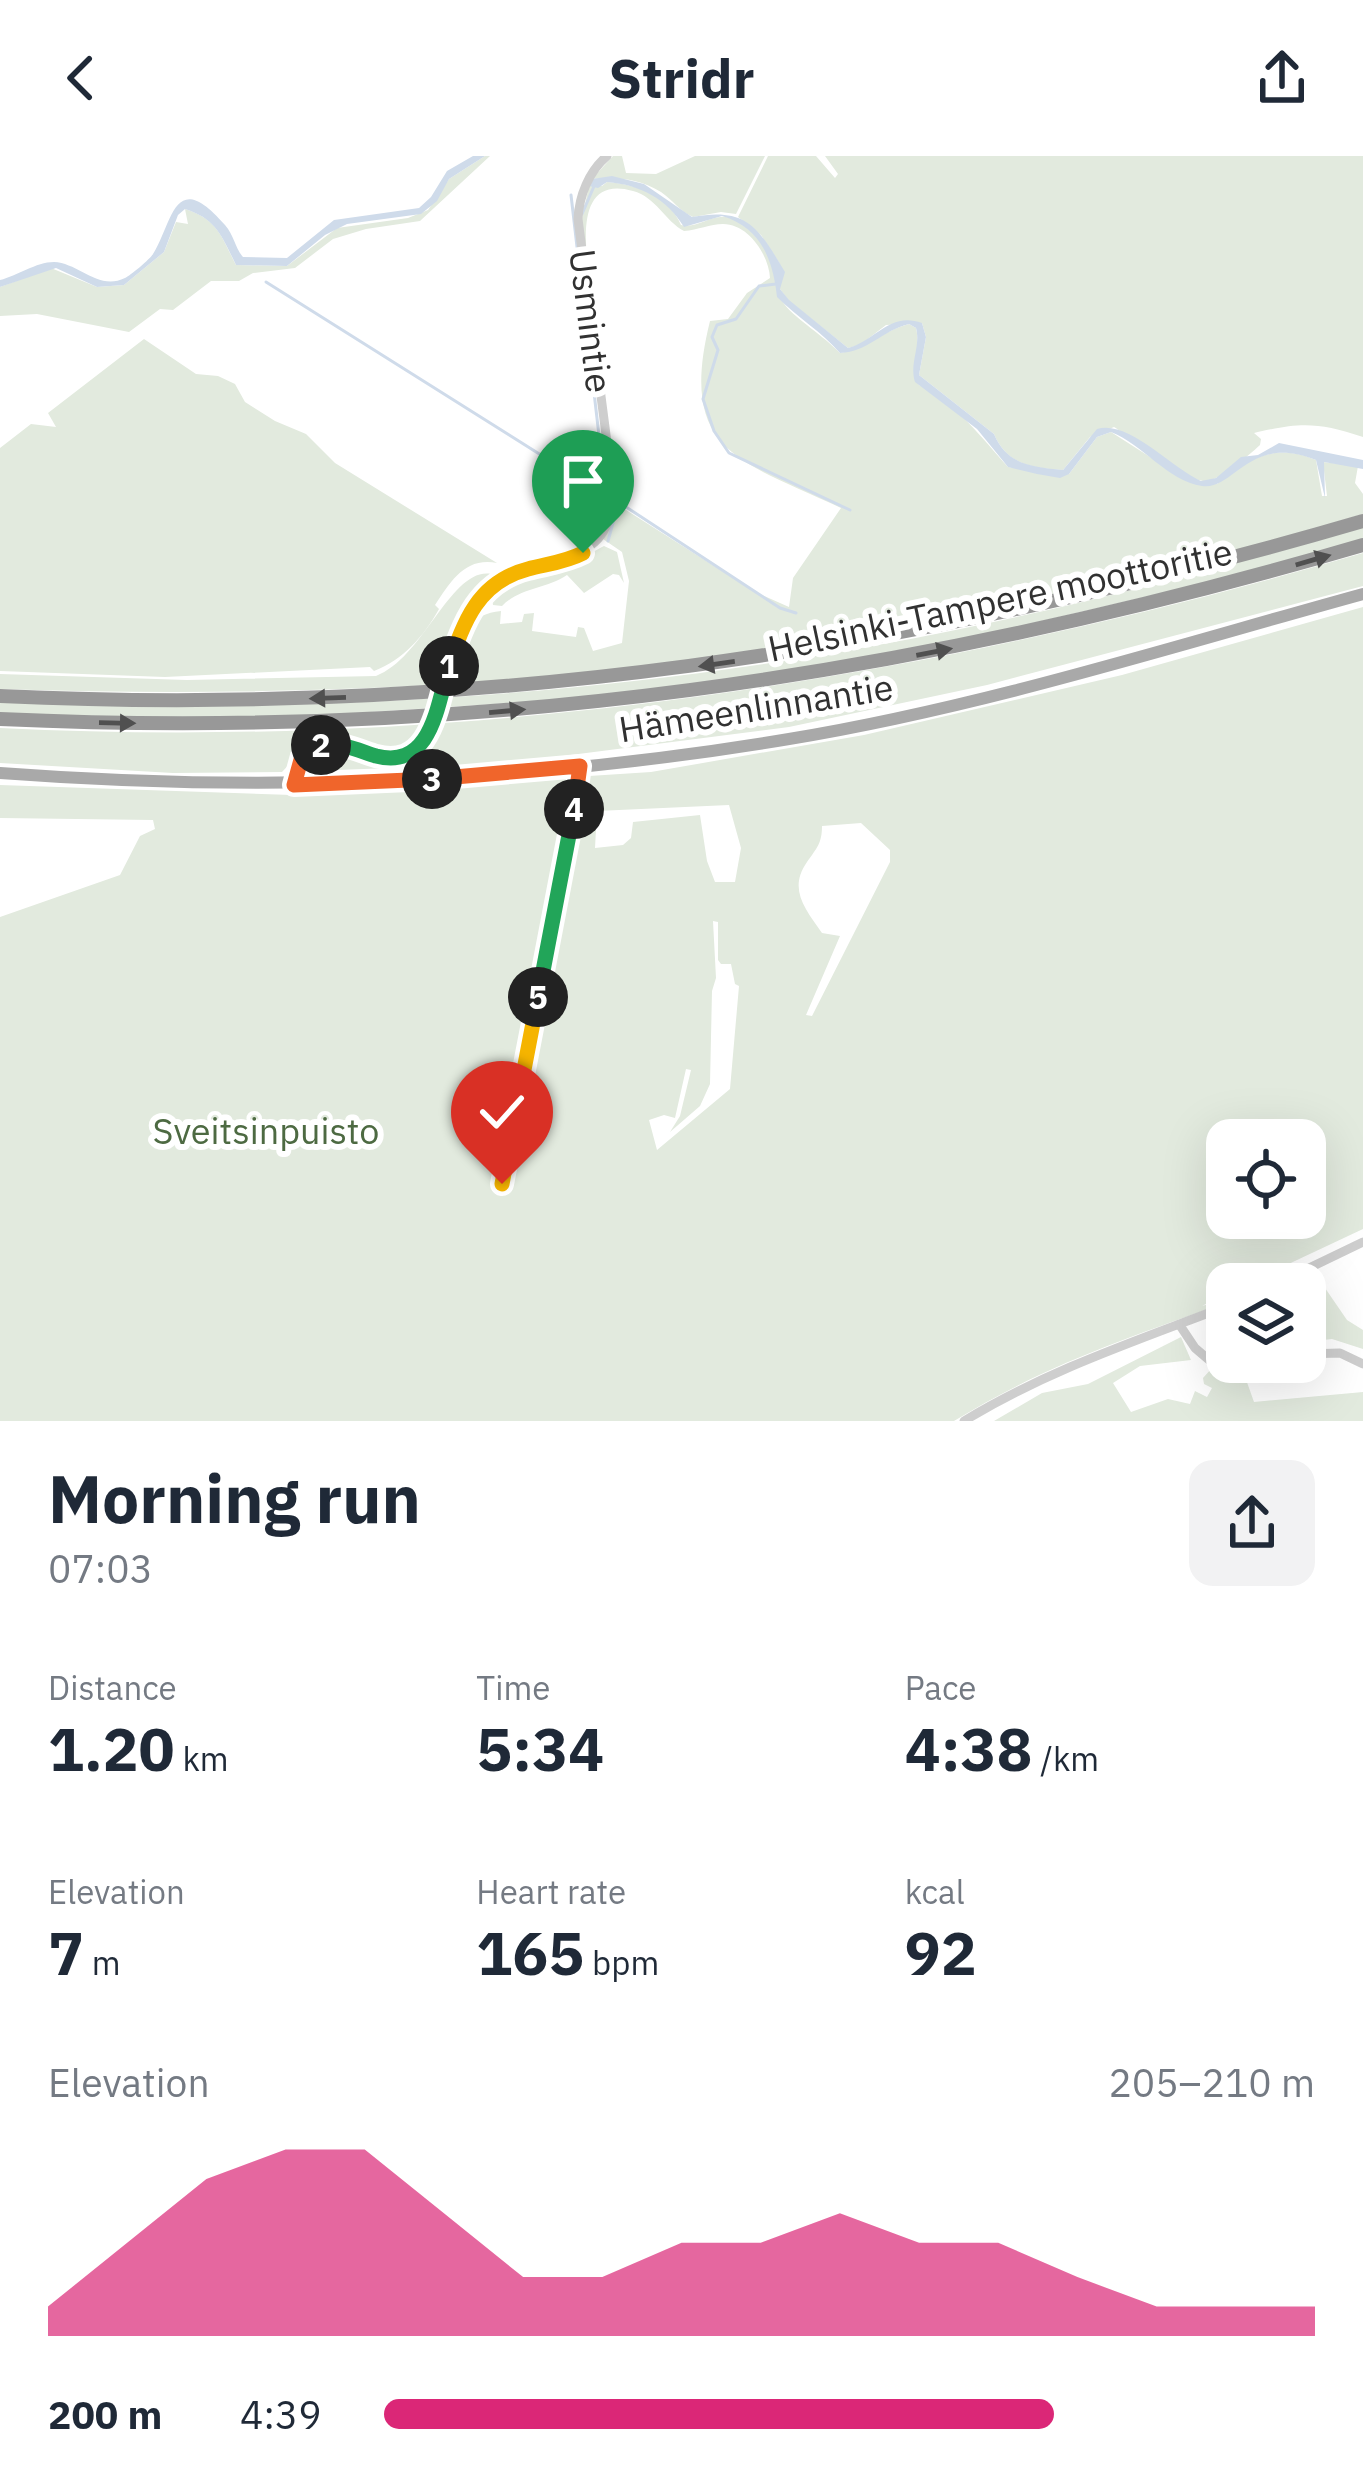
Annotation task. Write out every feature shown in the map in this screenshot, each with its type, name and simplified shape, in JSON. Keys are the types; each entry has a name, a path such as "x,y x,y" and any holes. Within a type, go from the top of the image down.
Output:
{"highway":[{"name":"Helsinki-Tampere moottoritie","path":"0,696 187,701 359,697 496,689 671,670 802,652 990,617 1164,577 1363,521"},
{"name":"Helsinki-Tampere moottoritie","path":"0,719 318,722 681,694 933,653 1075,623 1363,545"}],"main road":[{"name":"Hämeenlinnantie","path":"0,772 143,783 294,785 497,776 790,739 933,709 1363,594"}],"street":[{"name":"Usmintie","path":"294,785 302,756 312,747 333,743 396,758 410,755 426,741 466,618 482,594 505,577 583,553 601,536 608,521 612,482 578,219 593,171 607,156"},
{"path":"502,1184 580,766"},
{"path":"1320,1263 1363,1242"},
{"path":"964,1421 1080,1360 1206,1314"},
{"path":"1179,1324 1206,1360"},
{"path":"1326,1353 1340,1353 1363,1364"}],"green space":[{"path":"490,156 420,221 333,239 295,268 253,273 239,281 211,281 173,310 160,309 129,332 37,314 0,316 0,287 51,268 97,287 124,285 164,252 176,222 188,224 185,209 212,224 236,265 287,266 337,228 408,218 428,210 449,179"},
{"path":"613,156 622,156 626,173 656,174 695,156 765,156 736,214 693,217 644,184 592,179"},
{"path":"768,156 816,156 835,178 838,174 825,156 1363,156 1363,437 1309,425 1254,433 1260,445 1226,472 1205,481 1173,467 1114,427 1090,437 1063,470 1022,463 1006,452 994,434 919,375 926,337 922,323 886,325 860,345 848,348 789,301 780,289 780,264 761,235 738,217"},
{"path":"607,182 650,193 668,206 681,225 720,217 742,224 774,262 785,305 840,353 909,324 916,328 919,385 955,409 1008,467 1069,474 1097,437 1111,432 1186,480 1217,484 1252,460 1288,453 1316,460 1322,496 1327,496 1323,462 1358,466 1355,483 1363,494 1363,514 1182,565 998,609 813,644 626,670 392,687 235,692 0,689 0,674 187,680 376,676 409,651 463,584 491,574 492,581 470,605 456,657 476,620 501,611 500,624 522,622 524,614 534,613 532,631 576,637 578,627 584,628 593,651 622,643 629,581 622,552 603,539 615,503 755,592 789,607 793,578 841,508 747,463 711,426 702,400 710,321 728,319 747,293 770,278 766,260 741,229 723,224 684,231 641,194 610,189 596,198 588,214 586,236 598,325 594,323 581,223 589,186"},
{"path":"144,339 196,374 235,384 245,402 306,434 335,463 497,563 476,564 460,573 435,605 439,609 419,638 374,671 370,667 165,677 0,671 0,448 31,424 56,427 48,413"},
{"path":"1363,526 1363,541 1260,570 879,659 605,697 261,719 0,715 0,702 220,706 440,698 769,663 1061,607"},
{"path":"604,546 617,552 624,583 613,574 584,593 567,575 502,606 493,605 492,598 508,583 574,562"},
{"path":"1363,553 1363,586 987,685 789,727 501,764 303,768 315,751 391,762 418,754 429,742 410,751 380,754 326,739 309,743 282,772 173,773 0,763 0,728 346,729 689,698 859,672 1196,599"},
{"name":"Sveitsinpuisto","path":"1363,607 1363,1229 1291,1263 1206,1263 1206,1304 1202,1306 1206,1310 1054,1368 954,1421 0,1421 0,917 120,875 140,836 155,829 153,820 0,818 0,785 292,795 651,772 864,735 1122,675","holes":["729,805 741,848 735,882 715,882 700,815 633,822 631,838 623,845 595,848 597,811","861,823 890,850 890,862 812,1016 806,1015 840,936 822,933 805,907 799,890 801,872 818,845 822,826","713,921 718,922 718,960 731,964 739,986 730,1089 657,1150 649,1120 664,1115 675,1118 686,1069 691,1070 680,1116 670,1132 700,1106 710,1084 716,978"]},
{"path":"1326,1289 1347,1320 1363,1330 1363,1349 1326,1340"},
{"path":"1181,1337 1191,1360 1140,1366 1113,1383 1131,1412 1168,1399 1190,1404 1195,1391 1207,1397 1212,1388 1204,1384 1206,1375 1206,1383 1247,1383 1254,1402 1363,1392 1363,1421 994,1421 1042,1393 1088,1384"}],"water":[{"path":"473,156 485,156 449,179 437,201 421,214 347,224 325,235 287,266 236,265 212,224 185,209 178,215 164,252 124,285 97,287 56,268 0,287 0,280 54,262 97,279 125,278 153,254 171,215 185,200 208,208 228,229 243,257 287,258 334,220 419,208 447,171"},
{"path":"612,176 644,184 692,217 726,215 749,224 785,272 780,289 848,348 892,324 922,323 926,337 919,375 1022,462 1063,470 1097,429 1109,428 1136,438 1201,481 1216,478 1241,457 1258,455 1279,443 1363,460 1363,469 1324,462 1325,498 1316,460 1274,453 1224,480 1202,486 1178,477 1111,432 1097,437 1069,474 1060,478 1008,467 977,429 915,382 916,328 899,327 859,349 840,353 777,297 768,259 747,229 722,216 684,227 661,201 642,190 607,182 598,188 589,186 592,179"}],"waterway":[{"path":"582,214 595,184"},
{"path":"571,195 585,316"},
{"path":"266,282 606,496"},
{"path":"776,284 759,286 736,319 717,325 712,337 718,350 703,399 714,431 729,453 850,510"},
{"path":"576,548 600,525 606,496 587,332"},
{"path":"608,541 619,501 616,484"},
{"path":"620,503 780,608 796,613"},
{"path":"505,567 567,552"}],"route":[{"path":"502,1184 580,766 497,776 294,785 302,756 312,747 333,743 396,758 417,751 426,741 460,631 476,600 505,577 583,553"}]}
